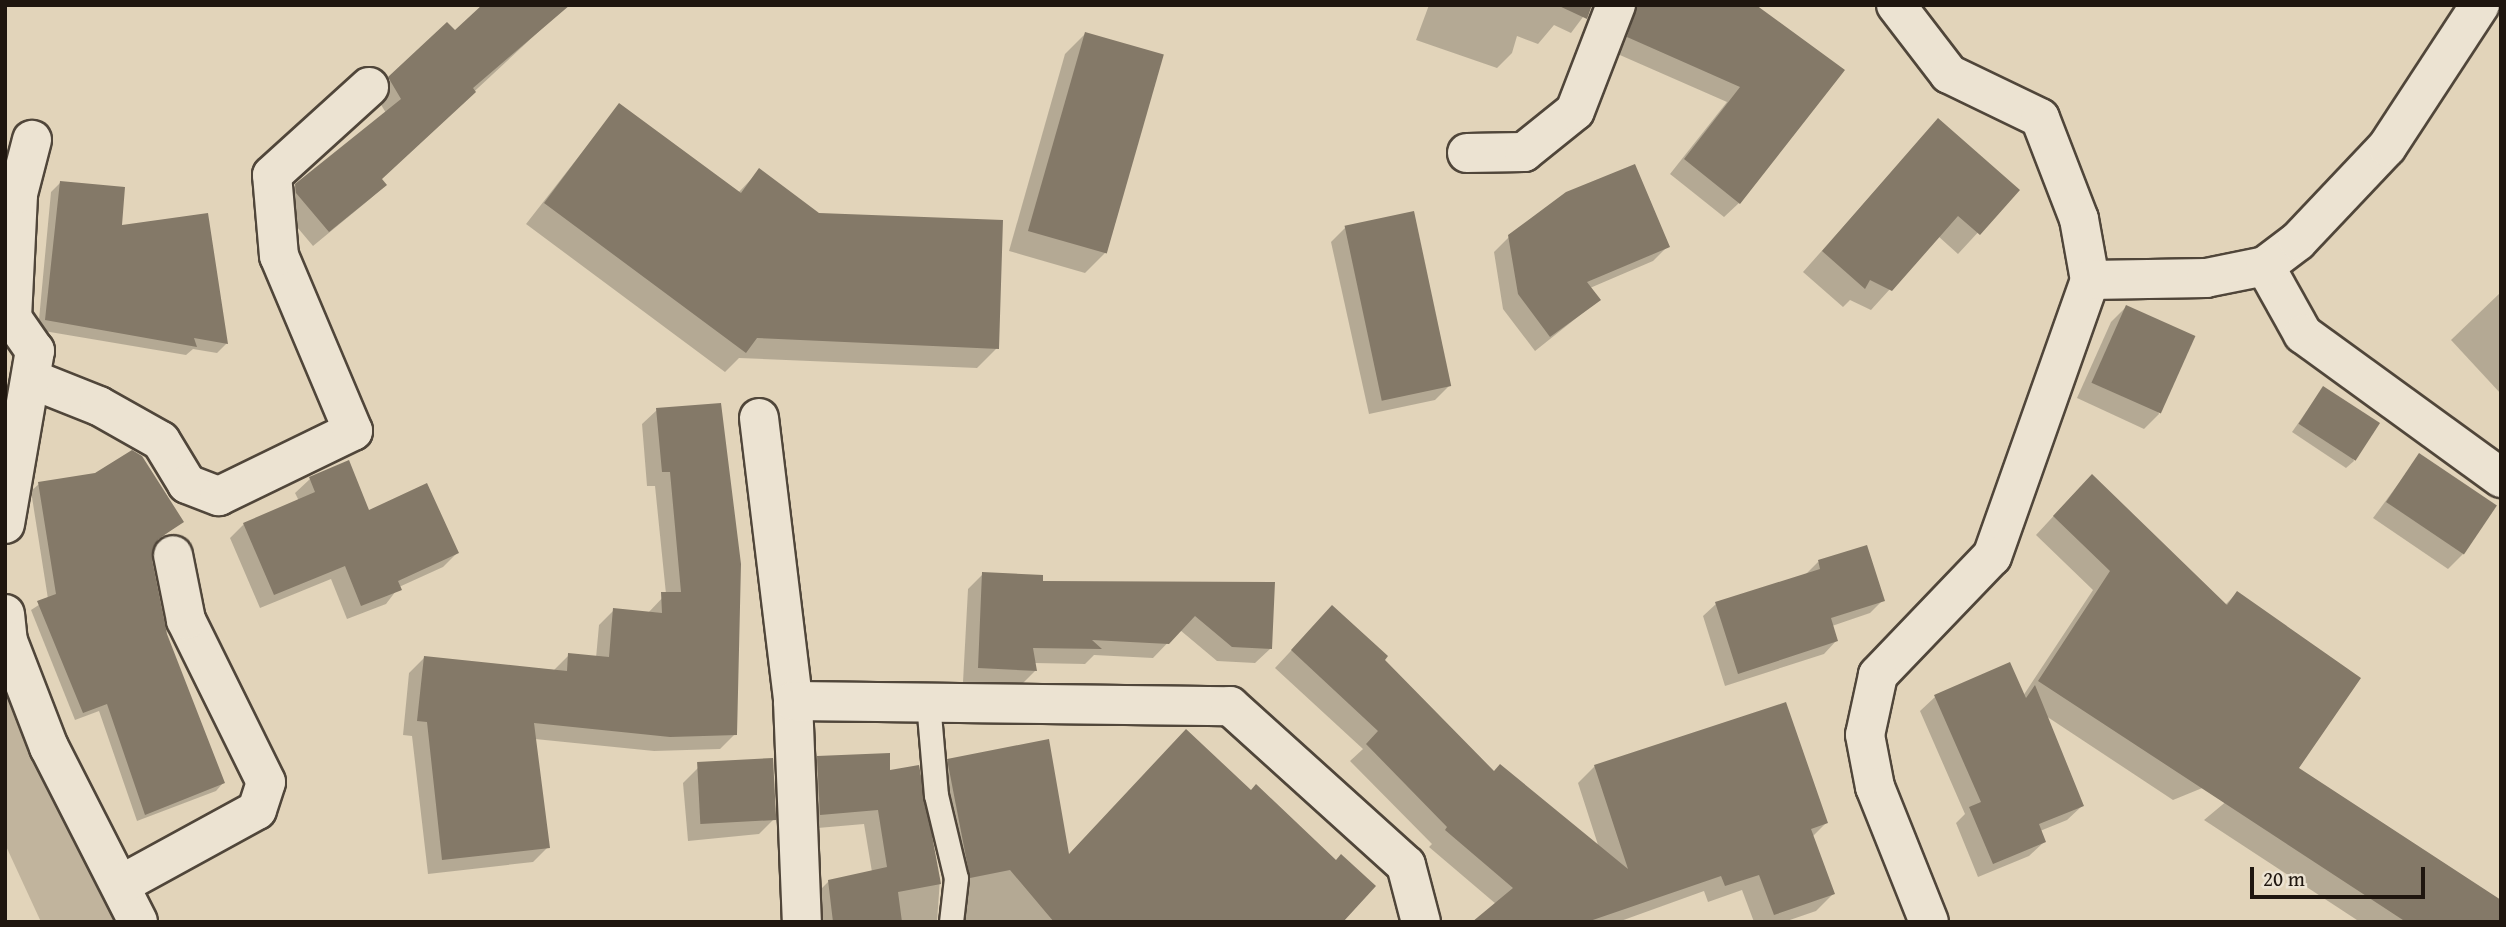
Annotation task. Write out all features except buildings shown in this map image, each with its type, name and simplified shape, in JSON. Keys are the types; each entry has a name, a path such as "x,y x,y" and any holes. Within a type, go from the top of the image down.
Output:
{"street":[{"path":"1467,153 1524,152 1575,111 1616,5"},
{"path":"1896,5 1949,74 2040,118 2079,219 2090,280 1992,556 1878,675 1866,735 1875,787 1928,922"},
{"path":"2090,280 2206,278 2265,266 2298,241 2387,147 2480,5"},
{"path":"30,379 99,407 161,442 187,484 219,496 353,431 279,256 272,175 369,87"},
{"path":"5,524 12,446 35,351 12,318 18,194 32,140"},
{"path":"2265,266 2303,334 2501,478"},
{"path":"759,418 793,701 802,922"},
{"path":"120,885 257,810 266,782 186,620 173,555"},
{"path":"5,614 8,640 49,747 138,922"},
{"path":"793,701 1230,706 1406,865 1421,922"}],"lane":[{"path":"928,702 936,795 956,878 951,922"}],"shaded area":[{"path":"5,681 120,922 41,922 5,844"}]}
